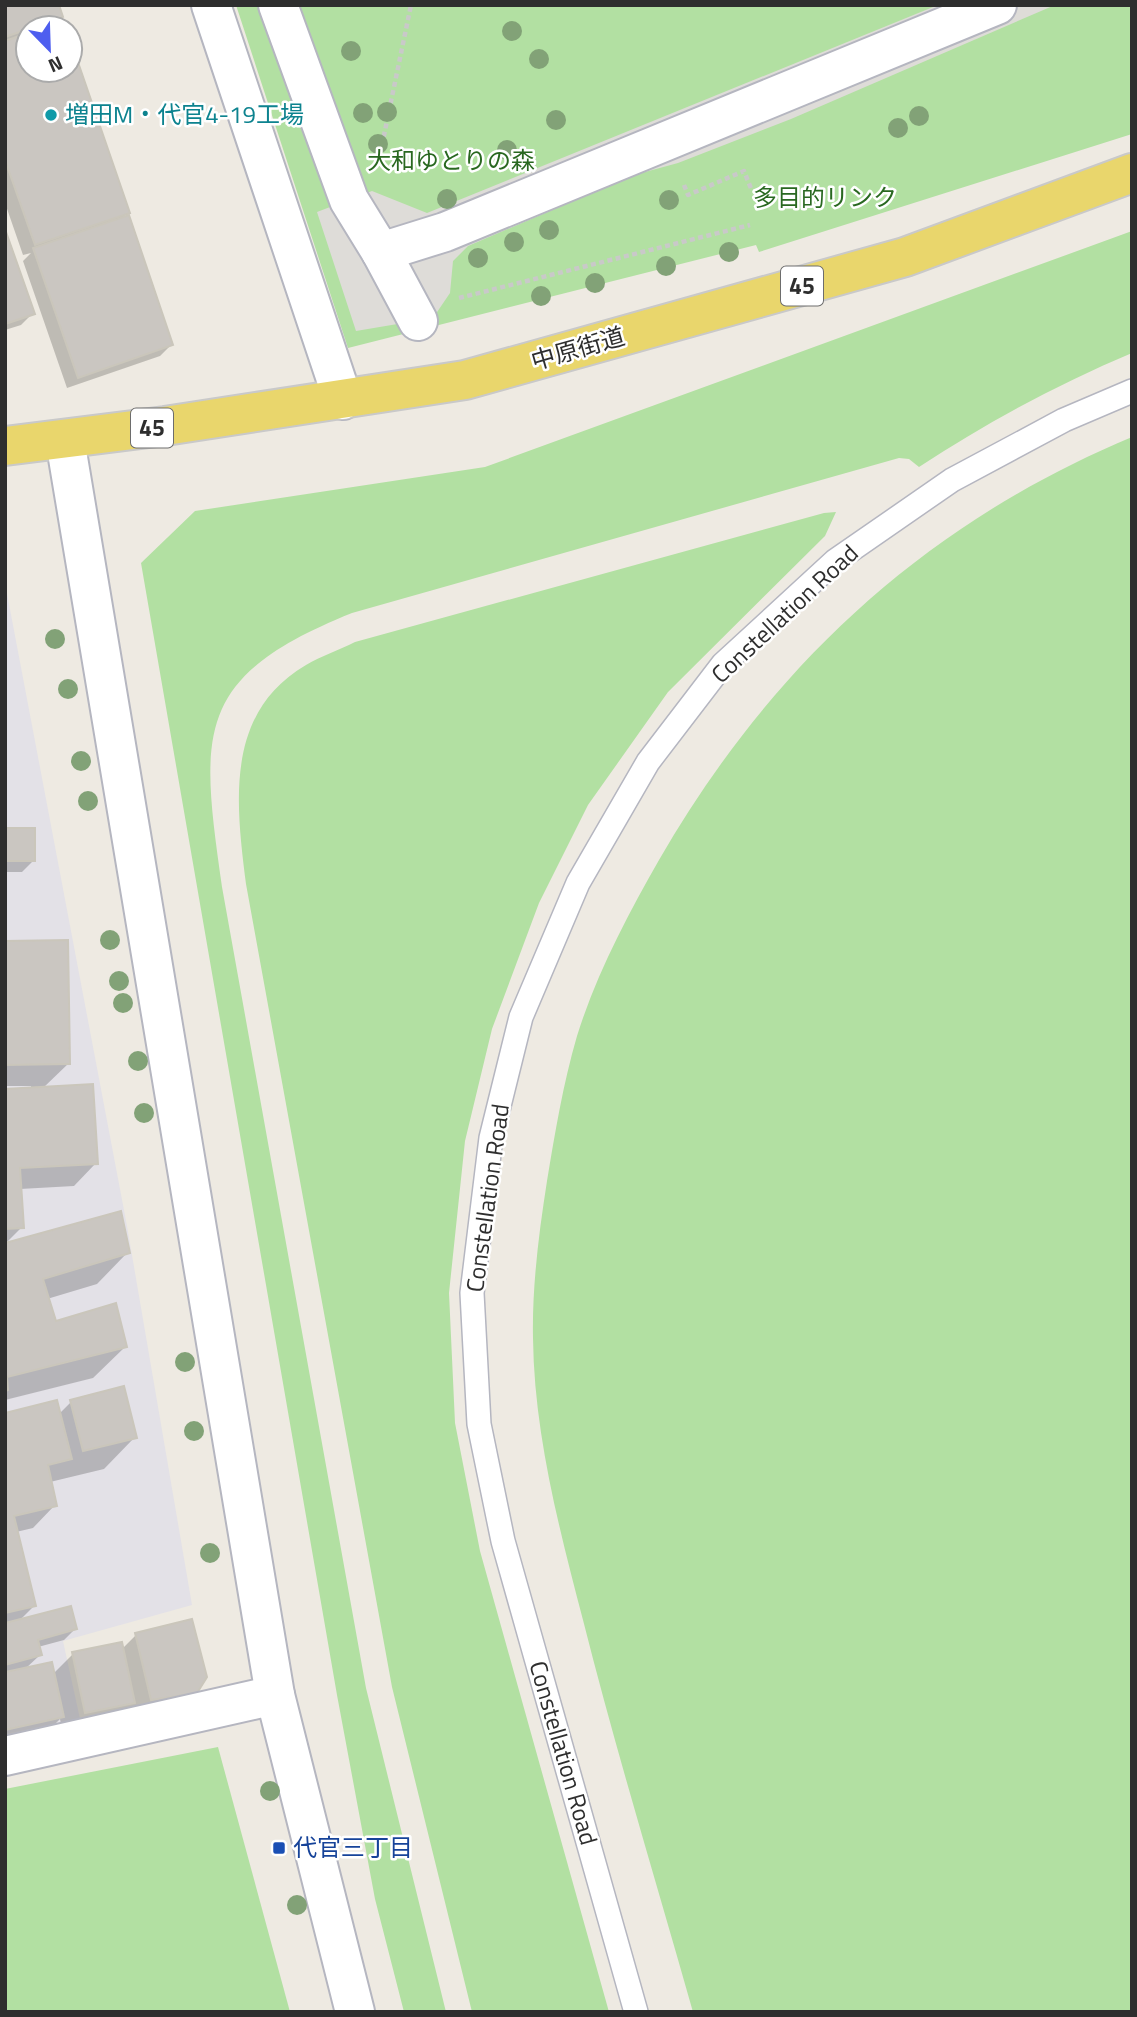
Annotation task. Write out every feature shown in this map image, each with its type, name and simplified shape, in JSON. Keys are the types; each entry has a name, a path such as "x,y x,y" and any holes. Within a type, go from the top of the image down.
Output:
{"main road":[{"name":"中原街道","path":"5,446 65,440 466,380 905,257 1132,173"}],"street":[{"path":"211,5 343,400"},
{"path":"278,5 349,200 381,252 435,315"},
{"path":"381,252 445,232 997,5"},
{"path":"65,440 275,1695 355,2012"},
{"path":"5,1756 275,1695"}],"lane":[{"name":"Constellation Road","path":"636,2012 503,1541 479,1424 472,1293 491,1138 522,1017 578,883 648,762 723,664 835,561 952,480 1064,420 1132,391"}],"path":[{"path":"381,151 411,5"},
{"path":"435,315 456,299 750,225"}],"shaded area":[{"path":"938,5 1055,5 791,119 678,163 634,175 468,246 453,261 450,293 433,318 356,331 317,212 372,191 427,213"},
{"path":"5,583 127,1226 192,1605 63,1641 80,1719 5,1734"}],"green space":[{"name":"大和ゆとりの森","path":"236,5 1132,5 1132,134 759,252 756,245 348,348"},
{"path":"1132,231 1132,353 1023,405 919,467 909,459 899,458 352,613 300,637 262,661 235,687 219,716 212,749 211,788 222,887 366,1688 446,2012 404,2012 375,1899 337,1695 141,563 195,511 485,467"},
{"path":"1132,437 1132,2012 693,2012 574,1585 549,1480 538,1409 533,1338 537,1259 556,1127 577,1036 613,946 659,860 703,790 751,724 803,664 860,608 920,558 986,513 1057,472"},
{"path":"836,512 825,536 668,692 588,805 539,903 492,1029 465,1141 449,1293 455,1423 480,1551 609,2012 472,2012 392,1687 246,884 239,792 248,734 261,708 279,685 306,665 355,642 824,513"},
{"path":"218,1747 290,2012 5,2012 5,1789"}],"building":[{"path":"5,5 59,5 62,14 14,14 14,34 5,37"},
{"name":"増田M・代官4-19工場","path":"14,38 14,84 84,84 84,80 130,213 35,245 5,160 5,41"},
{"path":"129,215 173,345 78,378 33,248"},
{"path":"5,229 35,314 5,324"},
{"path":"5,828 35,828 35,861 5,861"},
{"path":"68,940 70,1064 5,1065 5,941"},
{"path":"93,1084 98,1164 20,1168 24,1228 5,1229 5,1089"},
{"path":"121,1211 130,1253 43,1279 56,1321 116,1303 127,1347 7,1377 8,1390 5,1391 5,1243"},
{"path":"124,1386 137,1438 83,1451 70,1400"},
{"path":"57,1400 72,1459 48,1465 57,1506 14,1516 36,1606 5,1613 5,1413"},
{"path":"71,1606 77,1629 38,1640 42,1655 5,1665 5,1623"},
{"path":"192,1619 207,1677 197,1693 151,1700 135,1633"},
{"path":"122,1642 135,1703 85,1713 72,1652"},
{"path":"52,1662 64,1717 5,1730 5,1672"}],"place":[{"name":"増田M・代官4-19工場","path":"51,115"},
{"name":"代官三丁目","path":"279,1848"}],"park label":[{"name":"多目的リンク","path":"825,198"}]}
